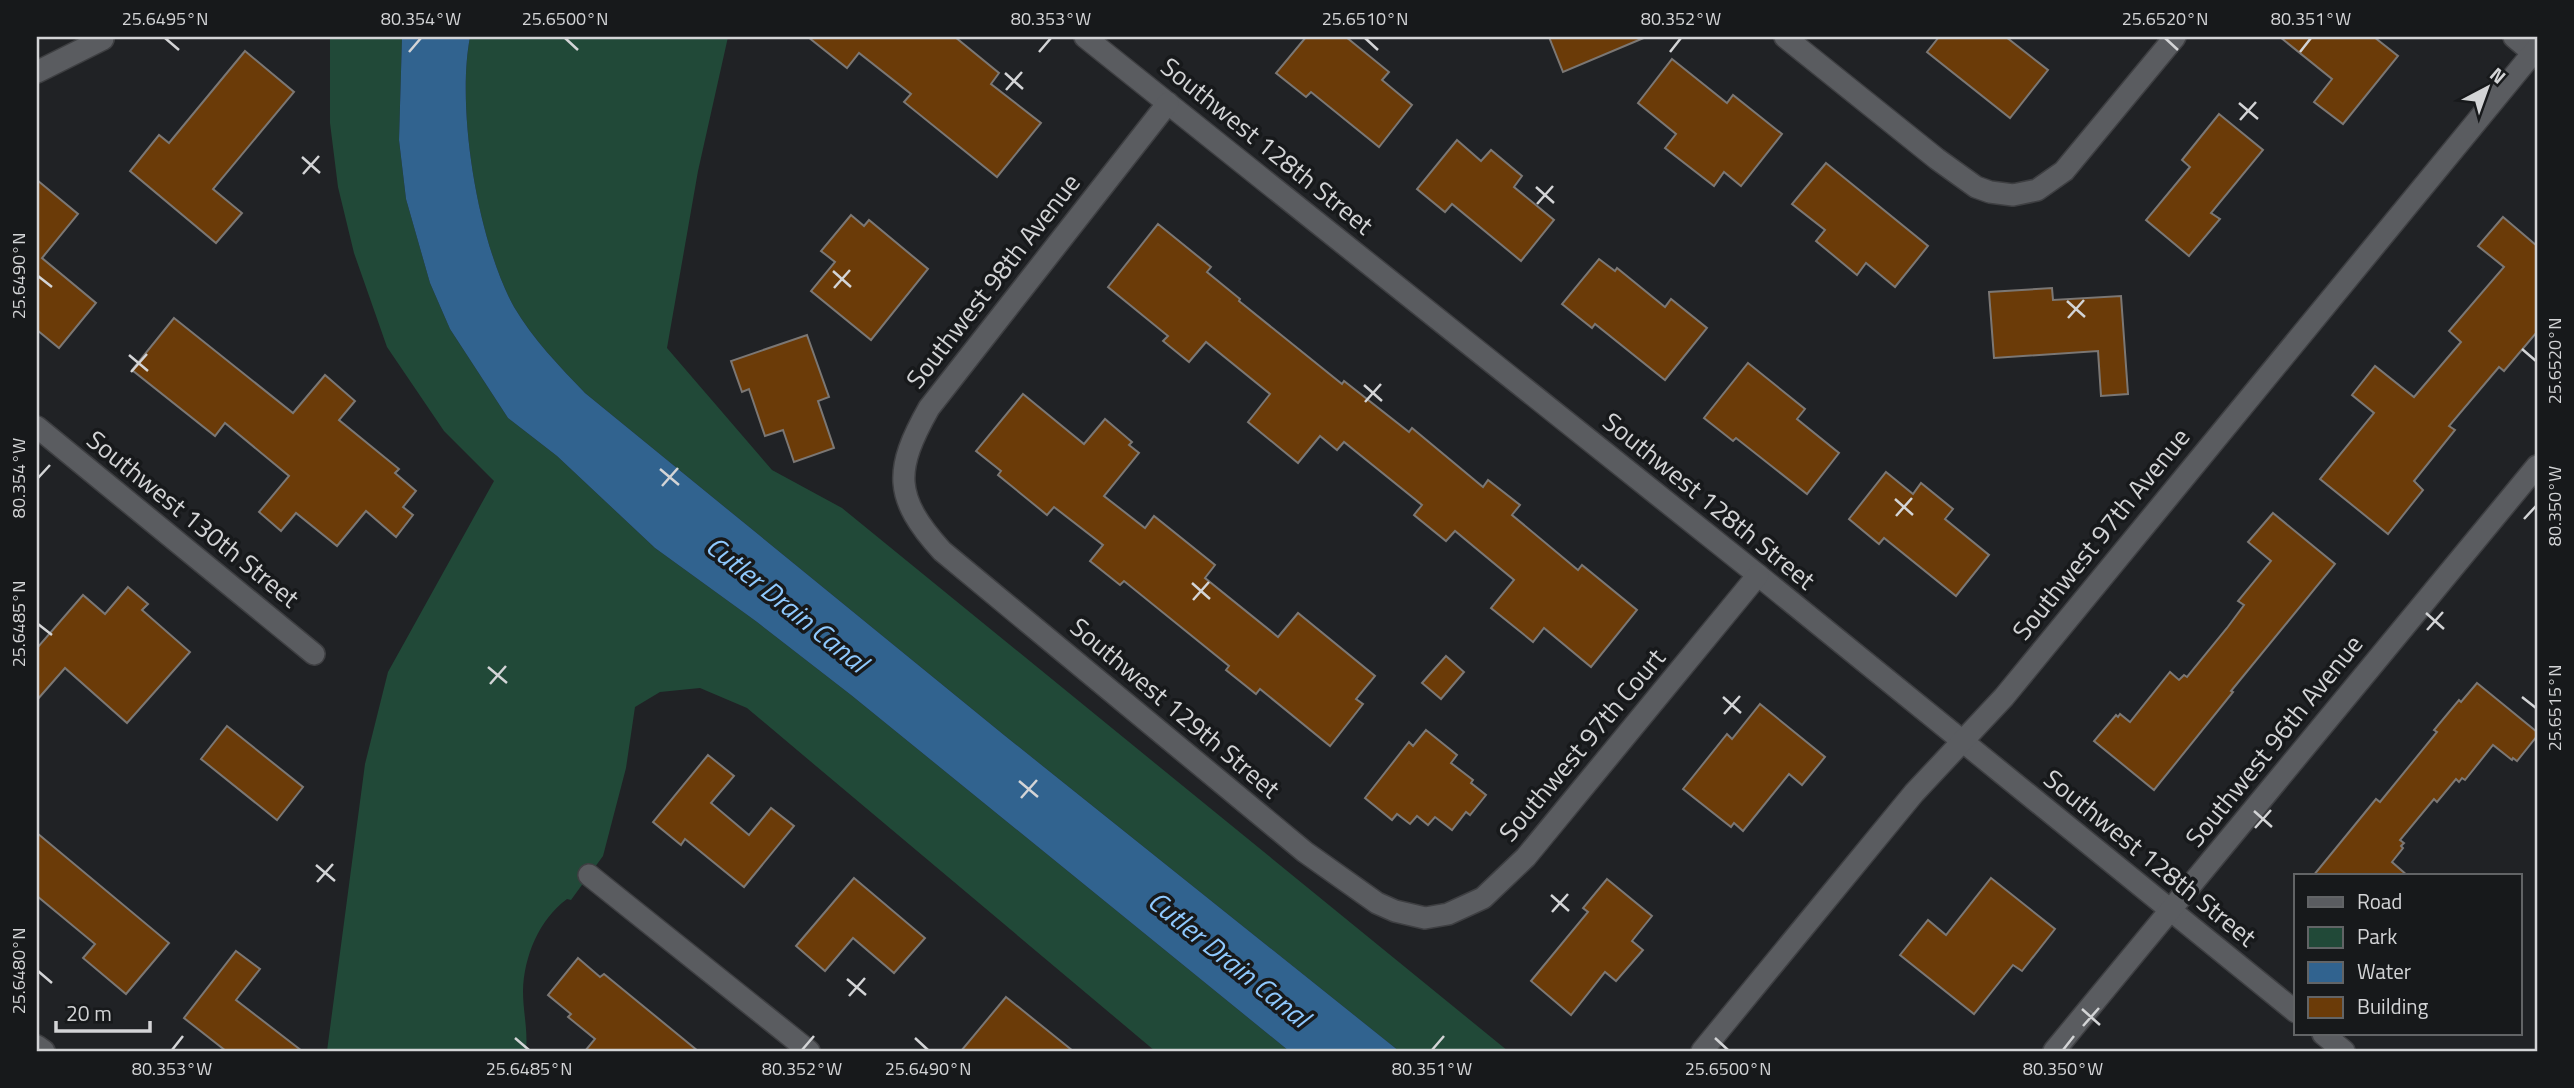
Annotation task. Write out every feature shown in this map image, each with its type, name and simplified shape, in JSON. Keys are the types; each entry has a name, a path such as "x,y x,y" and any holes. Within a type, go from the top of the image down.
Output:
{"street":[{"name":"Southwest 128th Street","path":"1085,37 1758,575 2294,1010"},
{"path":"1784,37 1937,159 1976,187 2003,195 2037,190 2070,165 2175,37"},
{"path":"2514,37 2535,50"},
{"path":"37,72 103,39"},
{"name":"Southwest 97th Avenue","path":"1702,1051 1913,793 2004,697 2535,50"},
{"name":"Southwest 98th Avenue","path":"911,510 904,487 905,458 929,408 1168,103"},
{"name":"Southwest 130th Street","path":"37,426 314,654"},
{"name":"Southwest 96th Avenue","path":"2054,1051 2537,466"},
{"name":"Southwest 129th Street","path":"911,510 922,530 942,551 1305,852 1377,903 1395,911 1425,918"},
{"name":"Southwest 97th Court","path":"1425,918 1468,907 1483,898 1506,877 1535,846 1758,575"},
{"path":"589,874 809,1051"},
{"path":"2325,1036 2344,1051"},
{"path":"37,1046 44,1051"}],"green space":[{"path":"330,37 402,37 399,140 406,199 430,283 450,329 508,418 557,456 655,548 851,695 1289,1051 1155,1051 747,708 700,688 660,692 635,707 626,768 603,856 571,900 567,899 548,917 530,952 523,991 526,1051 327,1051 365,764 388,672 494,481 444,431 387,347 354,253 338,187 330,123"},
{"path":"470,37 728,37 698,171 667,348 772,470 842,508 1508,1051 1399,1051 1004,735 585,393 521,319 501,280 490,248 473,175 468,137 466,67"}],"water":[{"name":"Cutler Drain Canal","path":"402,37 470,37 466,67 468,137 473,175 490,248 501,280 521,319 585,393 1004,735 1399,1051 1289,1051 851,695 655,548 557,456 508,418 450,329 430,283 406,199 399,140"}],"building":[{"path":"808,37 955,37 999,73 991,84 1041,123 997,177 904,102 911,94 859,53 847,68"},
{"path":"1306,37 1346,37 1389,72 1382,80 1412,105 1379,147 1311,92 1306,97 1276,73"},
{"path":"1549,37 1646,37 1563,72"},
{"path":"1939,37 2006,37 2048,70 2010,118 1927,52"},
{"path":"2280,37 2374,37 2398,56 2343,124 2314,102 2332,79"},
{"path":"245,51 294,92 213,189 242,213 216,243 130,171 159,135 169,143"},
{"path":"1672,59 1727,103 1733,95 1782,134 1741,186 1724,172 1714,186 1665,148 1676,134 1638,103"},
{"path":"2219,114 2263,150 2211,213 2220,219 2189,256 2146,220 2190,167 2182,160"},
{"path":"1457,140 1481,161 1491,150 1522,176 1514,187 1554,220 1521,261 1452,204 1445,212 1417,189"},
{"path":"1826,163 1928,246 1895,287 1866,263 1857,275 1816,241 1825,230 1792,204"},
{"path":"37,180 78,214 42,258 96,303 59,348 37,330"},
{"path":"851,215 864,226 869,220 928,269 871,340 811,291 835,262 821,251"},
{"path":"2503,217 2537,246 2537,332 2504,371 2499,367 2449,426 2455,430 2414,481 2423,490 2388,534 2320,479 2374,413 2352,395 2375,366 2414,397 2461,342 2449,331 2504,267 2478,246"},
{"path":"1158,224 1211,267 1207,272 1240,299 1239,301 1342,384 1344,381 1409,432 1412,428 1483,487 1488,480 1520,505 1512,515 1578,570 1582,565 1637,610 1591,667 1544,628 1533,642 1491,608 1514,580 1455,531 1446,541 1414,515 1422,505 1344,442 1337,450 1320,436 1298,463 1248,422 1270,394 1206,342 1189,362 1163,341 1168,336 1108,287"},
{"path":"1599,259 1615,271 1617,268 1665,307 1671,299 1707,328 1665,380 1595,324 1592,328 1562,304"},
{"path":"2052,288 2053,300 2121,296 2128,394 2101,396 2098,351 1994,358 1989,292"},
{"path":"174,318 293,413 325,375 355,401 339,420 399,469 395,473 416,491 403,507 413,515 396,537 366,511 337,546 296,513 281,531 259,512 289,476 225,423 215,436 132,370"},
{"path":"807,335 829,397 818,401 834,448 794,462 783,430 765,436 749,389 742,392 731,361"},
{"path":"1748,363 1805,409 1797,419 1839,453 1807,494 1736,438 1733,441 1704,418"},
{"path":"1023,394 1084,444 1105,419 1132,442 1129,445 1139,453 1104,496 1145,528 1154,516 1215,565 1205,578 1278,637 1298,613 1375,676 1356,699 1363,704 1330,746 1260,689 1256,694 1226,670 1229,666 1124,581 1120,585 1090,561 1103,545 1054,507 1047,515 998,475 1001,471 976,451"},
{"path":"1886,472 1913,494 1921,483 1953,509 1945,519 1989,555 1956,596 1884,538 1879,544 1849,519"},
{"path":"2273,513 2335,564 2154,790 2094,741 2116,715 2118,717 2120,714 2130,722 2170,672 2179,680 2184,675 2187,677 2227,628 2244,605 2238,601 2271,561 2248,542"},
{"path":"128,587 148,604 142,610 190,652 127,723 65,668 37,700 37,648 83,595 105,614"},
{"path":"1446,656 1464,672 1441,699 1422,683"},
{"path":"2477,683 2537,732 2537,736 2517,761 2493,745 2465,780 2462,778 2459,782 2456,779 2437,802 2434,799 2400,840 2404,843 2401,846 2403,848 2392,862 2406,874 2315,874 2376,799 2380,802 2437,732 2434,730 2459,700 2461,702"},
{"path":"1760,704 1825,757 1802,785 1789,774 1743,831 1734,823 1731,827 1683,789 1727,734 1732,739"},
{"path":"227,726 303,787 277,820 201,759"},
{"path":"1426,730 1457,755 1451,763 1473,780 1471,783 1486,795 1470,815 1466,812 1452,830 1435,817 1428,825 1417,816 1410,824 1397,814 1392,820 1365,798 1409,742 1413,746"},
{"path":"708,755 734,776 711,803 749,835 771,808 794,826 744,887 685,839 681,845 653,822"},
{"path":"37,833 169,943 126,994 83,958 95,944 37,896"},
{"path":"854,878 925,938 894,973 853,938 825,971 796,946"},
{"path":"1991,878 2055,929 2022,971 2013,965 1974,1014 1900,955 1928,920 1946,935"},
{"path":"1607,879 1652,916 1632,941 1643,950 1616,981 1605,972 1571,1015 1531,981 1588,912 1583,908"},
{"path":"236,951 260,969 236,1000 302,1051 226,1051 184,1018"},
{"path":"578,958 600,977 604,974 698,1051 585,1051 595,1039 568,1017 571,1014 548,995"},
{"path":"1006,997 1073,1051 961,1051"}]}
